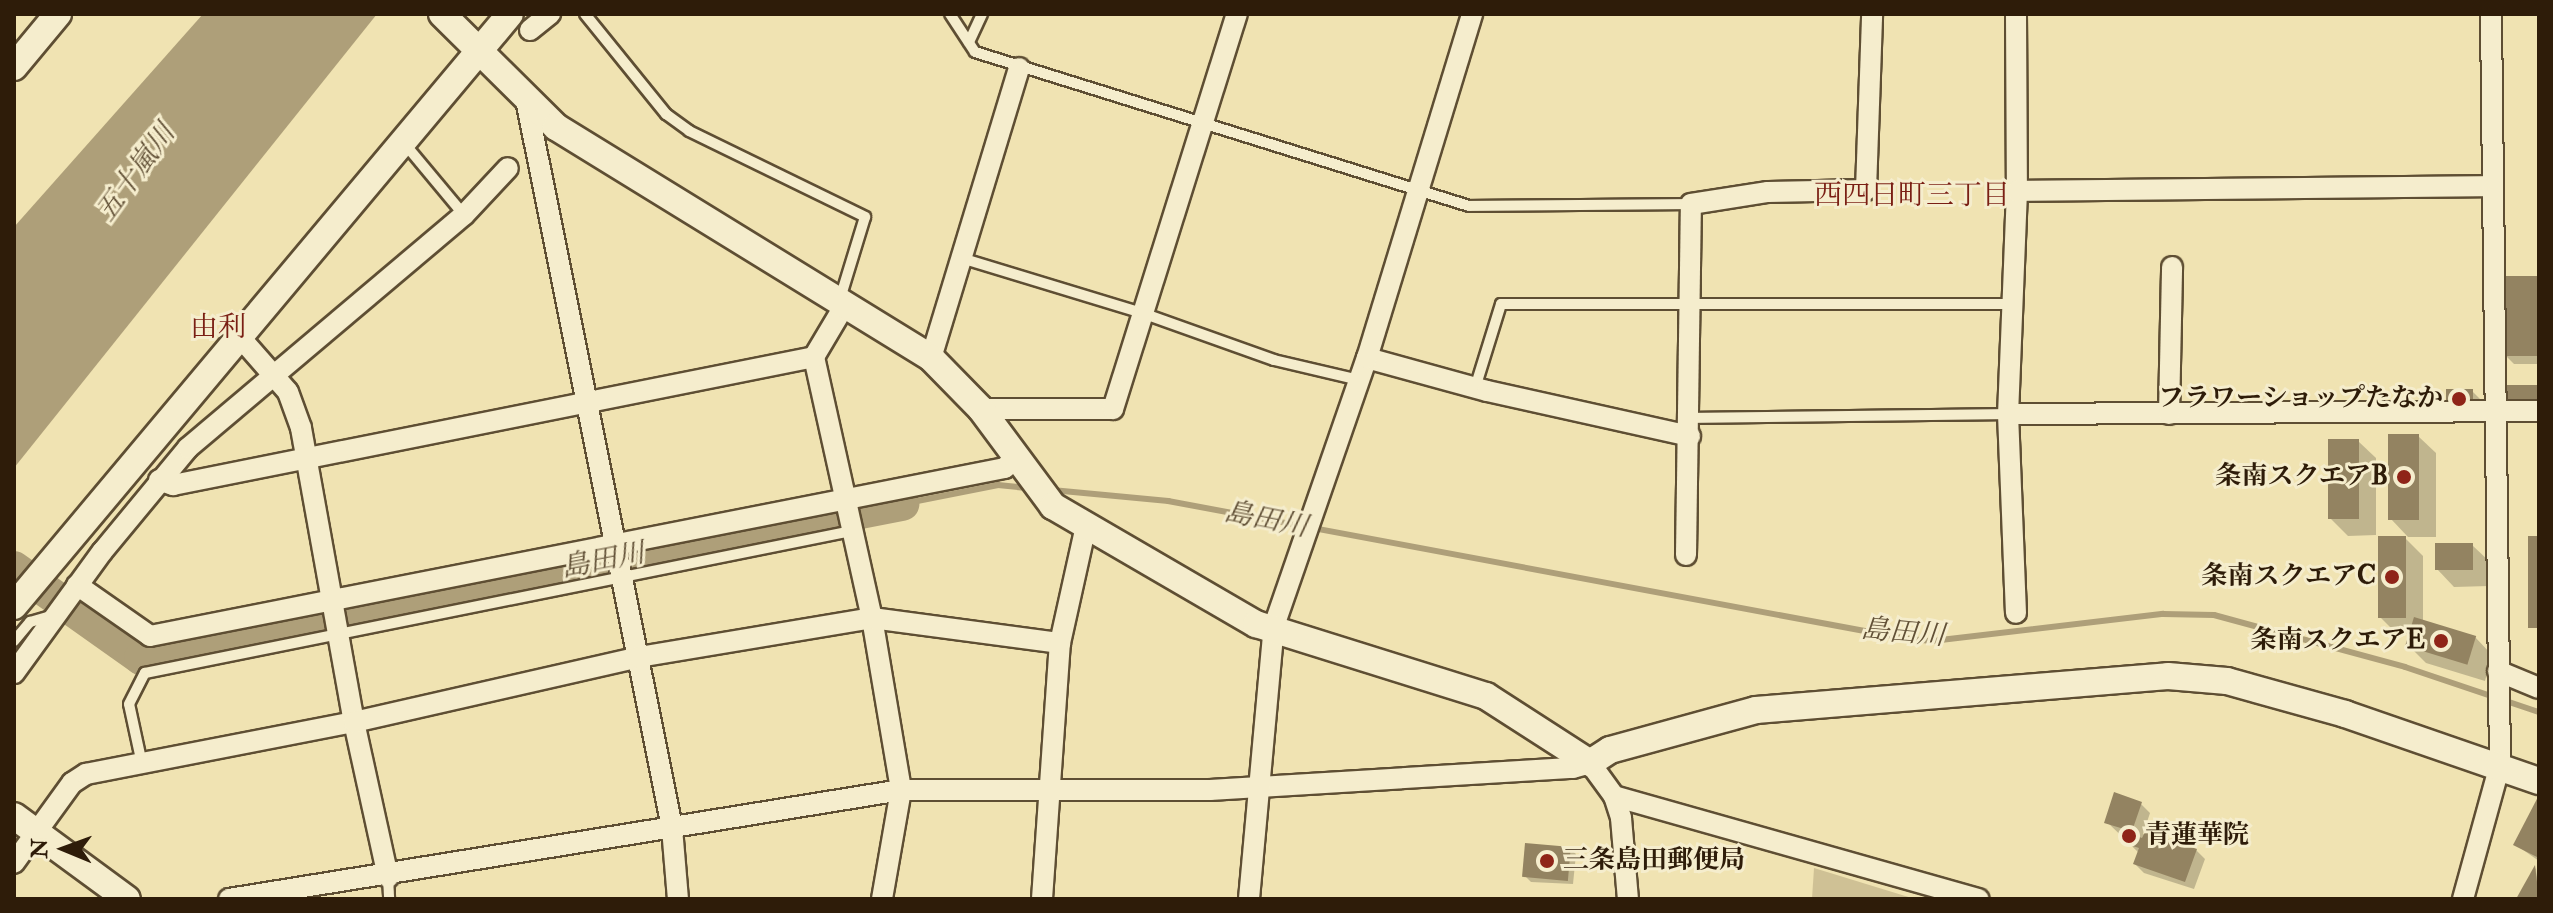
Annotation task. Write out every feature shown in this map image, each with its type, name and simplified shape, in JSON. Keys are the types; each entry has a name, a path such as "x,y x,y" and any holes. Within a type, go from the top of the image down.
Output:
{"street":[{"path":"14,67 58,14"},
{"path":"442,14 556,127 931,358 981,409 1053,506 1256,624 1274,626 1486,696 1590,763 1614,796 1628,899"},
{"path":"14,606 402,142 471,46 520,22 550,14"},
{"path":"981,409 1113,409 1237,14"},
{"path":"1249,899 1274,626 1367,358 1472,14"},
{"path":"1686,555 1691,204 1768,192 1866,190 1872,14"},
{"path":"2016,14 2017,191 2008,414 2016,613"},
{"path":"2463,899 2500,765 2491,14"},
{"path":"931,358 1019,68"},
{"path":"526,99 672,828 678,899"},
{"path":"14,673 77,585 159,480 275,372 464,215 508,168"},
{"path":"2017,191 2493,186"},
{"path":"2169,414 2172,267"},
{"path":"843,301 814,357 872,618 901,790 882,899"},
{"path":"239,336 275,372 288,392 309,457 336,601 354,722 388,877"},
{"path":"159,480 173,485 814,357"},
{"path":"1367,358 1475,388 1690,427"},
{"path":"2008,414 2539,411"},
{"path":"77,585 150,636 617,547 1005,468 1016,456"},
{"path":"1042,899 1052,792 1060,643 1086,526"},
{"path":"14,863 72,783 86,774 354,722 639,657 872,618 1060,643"},
{"path":"2498,671 2539,688"},
{"path":"229,899 388,877 901,790 1052,792 1259,788 1573,768 1590,763 1610,750 1756,710 2168,676 2227,681 2500,765 2539,781"},
{"path":"1614,796 1979,899"},
{"path":"14,816 127,899"}],"lane":[{"path":"585,14 666,114 689,131 865,217 843,301"},
{"path":"950,14 975,52 1019,68 1420,188 1469,206 1691,204"},
{"path":"969,42 982,14"},
{"path":"402,142 464,215"},
{"path":"961,258 1145,314 1274,360 1359,380"},
{"path":"1475,388 1501,304 2012,304"},
{"path":"1690,427 2008,414"},
{"path":"142,764 129,704 145,673 851,531"},
{"path":"14,641 30,622 57,614"},
{"path":"388,877 389,899"}],"shaded area":[{"path":"1814,868 1915,899 1812,899"}],"water":[{"name":"五十嵐川","path":"203,14 377,14 14,468 14,227"}],"building":[{"path":"2503,276 2539,276 2539,356 2503,356"},
{"path":"2506,385 2539,385 2539,408 2506,408"},
{"name":"フラワーショップたなか","path":"2446,389 2473,389 2473,408 2446,408"},
{"name":"条南スクエアB","path":"2388,434 2419,434 2419,520 2388,520"},
{"path":"2328,439 2359,439 2359,519 2328,519"},
{"name":"条南スクエアC","path":"2378,536 2406,536 2406,618 2378,618"},
{"path":"2528,536 2539,536 2539,628 2528,628"},
{"path":"2435,543 2473,543 2473,570 2435,570"},
{"name":"条南スクエアE","path":"2414,617 2476,636 2467,665 2405,646"},
{"name":"青蓮華院","path":"2114,792 2142,802 2131,834 2142,838 2145,832 2197,849 2185,882 2133,864 2139,848 2120,842 2124,829 2104,823"},
{"path":"2539,795 2539,858 2513,845"},
{"path":"1525,843 1571,847 1568,881 1522,877"},
{"path":"2535,865 2539,899 2516,899"}],"waterway":[{"name":"島田川","path":"902,504 998,485 1029,488"},
{"name":"島田川","path":"1052,490 1168,501 1902,638 1932,641 2163,614 2214,615 2405,667 2539,712"},
{"name":"島田川","path":"14,568 141,658 385,604 902,504"}],"place":[{"name":"フラワーショップたなか","path":"2459,399"},
{"name":"条南スクエアB","path":"2404,477"},
{"name":"条南スクエアC","path":"2392,577"},
{"name":"条南スクエアE","path":"2441,641"},
{"name":"青蓮華院","path":"2129,836"},
{"name":"三条島田郵便局","path":"1547,861"}],"district":[{"name":"西四日町三丁目","path":"1912,196"},
{"name":"由利","path":"218,328"}]}
